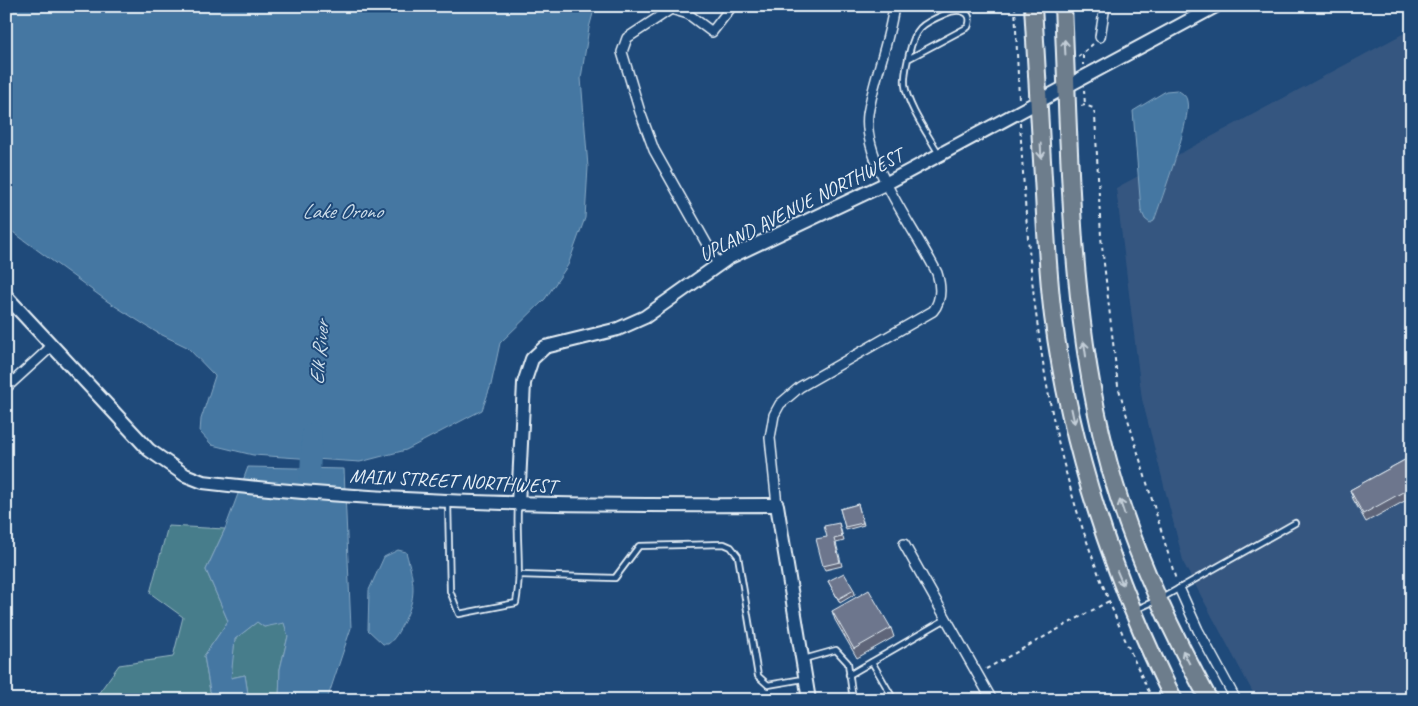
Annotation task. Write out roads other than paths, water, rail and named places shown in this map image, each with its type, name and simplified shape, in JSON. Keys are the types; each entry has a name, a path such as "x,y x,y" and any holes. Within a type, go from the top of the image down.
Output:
{"highway":[{"path":"1033,6 1037,102 1049,281 1065,383 1079,447 1097,512 1134,611 1174,700"},
{"path":"1063,6 1080,304 1091,382 1112,474 1129,528 1158,600 1209,700"}],"street":[{"path":"718,264 654,150 640,112 628,66 622,52 628,38 671,9 688,14 712,32 732,6"},
{"path":"809,700 777,505 770,438 772,420 780,404 800,387 933,311 938,305 940,283 937,273 887,183 873,153 868,127 868,114 894,6"},
{"path":"1100,36 1105,6"},
{"name":"UPLAND AVENUE NORTHWEST","path":"518,504 522,400 527,370 532,359 545,347 618,329 644,318 718,264 743,250 887,183 940,156 1216,6"},
{"name":"MAIN STREET NORTHWEST","path":"6,296 129,430 167,464 203,482 366,497 518,504 777,505"},
{"path":"6,388 52,346"},
{"path":"904,544 992,700"},
{"path":"1180,590 1198,630 1236,700"}],"lane":[{"path":"908,59 968,27 971,20 968,14 964,10 950,12 930,20 917,30 908,59 905,84 908,97 940,156"},
{"path":"448,501 450,591 458,614 516,602 520,575 516,535 518,504"},
{"path":"1134,611 1180,590 1295,523"},
{"path":"520,575 614,578 639,546 724,544 732,546 738,556 758,676 768,685 806,678"},
{"path":"849,675 946,619"},
{"path":"803,660 836,650 848,663 853,700"},
{"path":"872,662 894,700"}],"water":[{"name":"Lake Orono","path":"6,6 595,6 589,28 581,78 588,167 585,218 568,265 545,299 500,343 491,385 482,410 406,450 360,462 253,455 212,445 200,432 201,419 215,376 187,347 156,332 107,301 6,227"},
{"path":"1177,90 1185,96 1187,101 1185,124 1154,221 1150,223 1145,219 1141,210 1133,111 1166,91"},
{"path":"248,467 344,469 351,628 327,700 279,700 280,669 288,636 284,623 264,627 257,622 235,639 231,678 245,675 249,700 216,700 210,691 204,656 228,621 206,570 225,529"},
{"path":"398,550 406,552 411,572 412,597 407,615 393,640 388,644 383,644 368,630 369,590 384,557"}],"waterway":[{"name":"Elk River","path":"309,496 312,433"}]}
